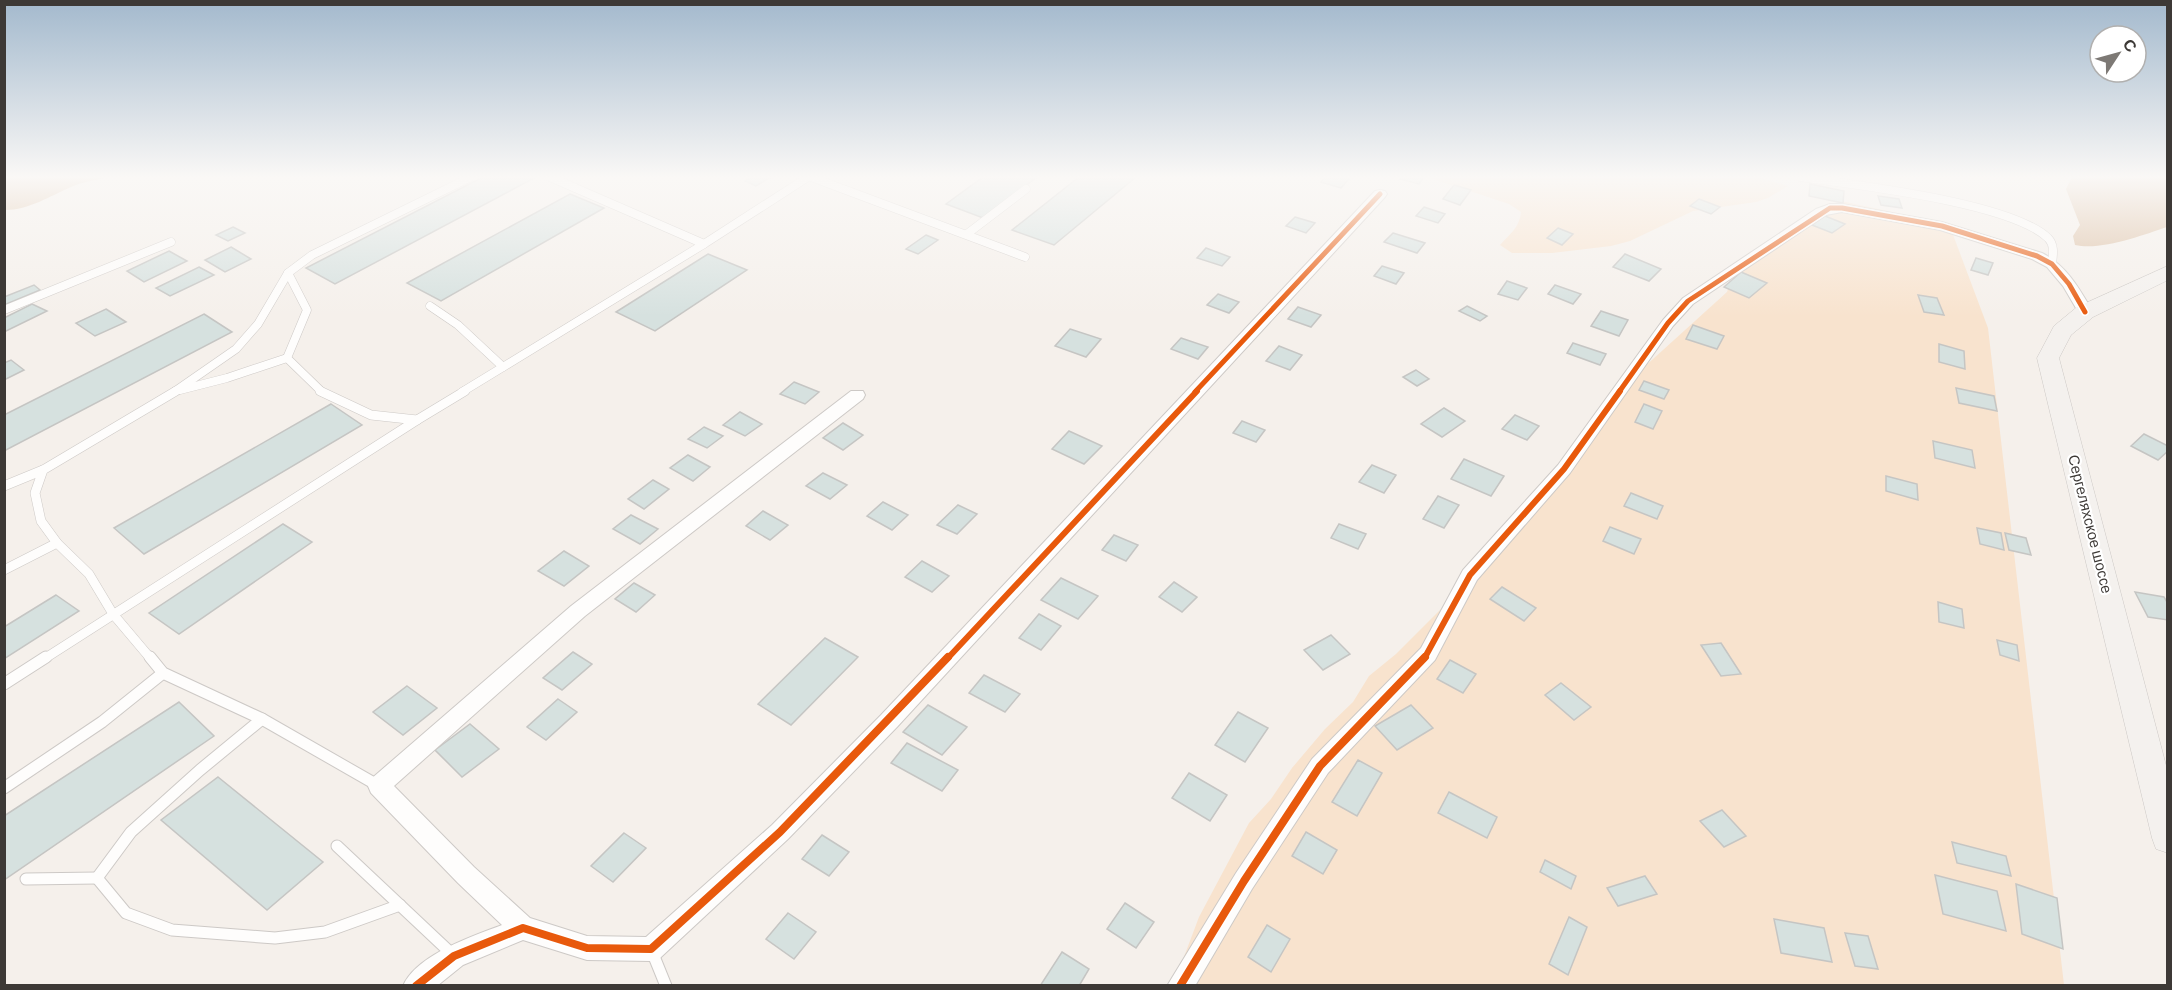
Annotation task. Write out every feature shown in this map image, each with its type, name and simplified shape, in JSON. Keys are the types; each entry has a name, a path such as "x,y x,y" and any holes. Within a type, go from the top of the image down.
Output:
{"main road":[{"name":"Сергеляхское шоссе","path":"2168,272 2085,312 2062,331 2048,358 2168,838"}],"street":[{"path":"857,395 578,611 379,786 466,875 523,928 587,948 651,950 780,832 880,729 1353,223"},
{"path":"1180,986 1244,881 1320,766 1428,654 1470,575 1564,469 1668,323 1688,301 1804,223"},
{"path":"1926,223 2014,247 2052,264 2069,284 2085,312"},
{"path":"417,986 454,956 523,928"}],"lane":[{"path":"4,486 43,470 174,392 236,349 258,324 288,273 312,255 374,223"},
{"path":"658,223 704,243"},
{"path":"4,684 417,420 736,223"},
{"path":"937,223 1025,257"},
{"path":"967,234 981,223"},
{"path":"2023,223 2050,239 2054,249 2052,264"},
{"path":"4,310 171,242"},
{"path":"174,392 227,378 287,358 307,310 288,273"},
{"path":"430,306 458,325 503,367"},
{"path":"287,358 320,391 370,415 417,420"},
{"path":"43,470 35,493 41,521 57,543 89,574 113,614 163,673 262,719 379,786"},
{"path":"4,570 57,543"},
{"path":"4,788 102,722 163,673"},
{"path":"97,878 131,832 200,770 262,719"},
{"path":"338,846 454,956"},
{"path":"26,879 97,878"},
{"path":"97,878 126,913 172,930 275,938 325,932 400,905"},
{"path":"651,950 666,986"}],"shaded area":[{"path":"1517,223 1667,223 1630,241 1611,246 1552,253 1512,253 1500,245"},
{"path":"1803,223 1949,224 1988,328 2064,985 1173,986 1199,917 1249,823 1271,799 1292,768 1325,729 1353,702 1369,676 1396,654 1447,603 1642,369 1727,292 1734,272 1762,247"},
{"path":"2079,223 2167,223 2167,227 2109,244 2085,246 2075,245 2073,236"}],"building":[{"path":"393,223 449,223 335,284 306,268"},
{"path":"517,223 577,223 441,301 407,283"},
{"path":"1021,223 1080,223 1054,245 1012,230"},
{"path":"1289,223 1315,223 1306,233 1286,226"},
{"path":"1815,223 1845,224 1832,233 1812,225"},
{"path":"233,227 245,233 228,241 216,235"},
{"path":"1558,228 1573,234 1562,245 1547,238"},
{"path":"1393,233 1425,243 1417,253 1384,242"},
{"path":"926,235 938,240 918,254 906,249"},
{"path":"231,247 251,259 225,272 205,260"},
{"path":"1206,248 1230,257 1222,266 1197,258"},
{"path":"169,251 187,261 144,282 127,271"},
{"path":"708,254 747,270 655,331 616,312"},
{"path":"1625,254 1661,269 1649,281 1613,267"},
{"path":"1976,258 1993,263 1988,275 1971,270"},
{"path":"1382,266 1404,273 1396,284 1374,276"},
{"path":"199,267 214,275 170,296 156,288"},
{"path":"1741,272 1767,283 1749,298 1724,287"},
{"path":"1507,281 1527,288 1518,300 1498,294"},
{"path":"34,285 40,290 4,305 4,297"},
{"path":"1555,285 1581,294 1573,304 1548,294"},
{"path":"1218,294 1239,302 1229,313 1207,305"},
{"path":"1918,295 1937,298 1944,315 1924,312"},
{"path":"32,304 47,311 4,332 4,318"},
{"path":"1467,306 1487,316 1480,321 1459,311"},
{"path":"1298,307 1321,315 1311,327 1288,319"},
{"path":"106,309 126,322 95,336 76,323"},
{"path":"1601,311 1628,320 1619,336 1591,326"},
{"path":"204,314 232,332 4,451 4,415"},
{"path":"1693,325 1724,336 1717,349 1686,339"},
{"path":"1070,329 1101,339 1086,357 1055,346"},
{"path":"1181,338 1208,347 1198,359 1171,349"},
{"path":"1573,343 1606,354 1600,365 1567,353"},
{"path":"1939,344 1964,351 1965,369 1939,362"},
{"path":"1279,346 1302,355 1290,370 1266,361"},
{"path":"11,360 24,370 4,380 4,363"},
{"path":"1416,370 1429,379 1417,386 1403,377"},
{"path":"1644,381 1669,390 1664,399 1639,390"},
{"path":"794,382 819,392 805,404 780,394"},
{"path":"1956,388 1994,396 1997,411 1959,403"},
{"path":"331,404 362,425 144,554 114,528"},
{"path":"1644,404 1662,411 1653,429 1635,422"},
{"path":"1444,408 1465,421 1442,437 1421,424"},
{"path":"740,412 762,424 745,436 723,425"},
{"path":"1515,415 1539,426 1527,440 1502,429"},
{"path":"1242,421 1265,430 1256,442 1233,433"},
{"path":"843,423 863,435 843,450 823,438"},
{"path":"704,427 723,436 707,448 688,439"},
{"path":"1069,431 1102,446 1084,464 1052,449"},
{"path":"2144,434 2168,446 2168,451 2158,460 2131,446"},
{"path":"1933,441 1972,450 1975,468 1935,458"},
{"path":"688,455 710,467 693,481 670,468"},
{"path":"1464,459 1504,476 1491,496 1451,479"},
{"path":"1372,465 1396,475 1384,493 1359,482"},
{"path":"823,473 847,485 830,499 806,486"},
{"path":"1886,476 1917,484 1918,500 1886,491"},
{"path":"653,480 669,489 644,509 628,499"},
{"path":"1631,493 1663,506 1657,519 1624,506"},
{"path":"1438,496 1459,505 1444,528 1423,519"},
{"path":"883,502 908,515 892,530 867,516"},
{"path":"958,505 977,514 957,534 937,525"},
{"path":"763,511 788,525 770,540 746,526"},
{"path":"631,515 658,529 640,544 613,529"},
{"path":"283,524 312,542 179,634 149,613"},
{"path":"1339,524 1366,534 1358,549 1331,538"},
{"path":"1610,527 1641,539 1634,554 1603,541"},
{"path":"1977,528 2001,533 2004,550 1980,544"},
{"path":"2005,533 2026,538 2031,555 2009,550"},
{"path":"1114,535 1138,545 1126,561 1102,550"},
{"path":"564,551 589,566 564,586 538,571"},
{"path":"922,561 949,576 932,592 905,577"},
{"path":"1061,578 1098,596 1078,619 1041,600"},
{"path":"1174,582 1197,597 1182,612 1159,597"},
{"path":"634,583 655,595 636,612 615,599"},
{"path":"1502,587 1536,608 1524,621 1490,599"},
{"path":"2135,592 2164,597 2168,604 2168,620 2148,617"},
{"path":"56,595 79,611 4,659 4,627"},
{"path":"1938,602 1962,609 1964,628 1939,622"},
{"path":"1039,614 1061,626 1041,650 1019,638"},
{"path":"1331,635 1350,654 1323,670 1304,650"},
{"path":"825,638 858,657 791,725 758,704"},
{"path":"1997,640 2017,645 2019,661 2000,655"},
{"path":"1721,643 1741,674 1721,676 1701,645"},
{"path":"573,652 592,664 562,690 543,678"},
{"path":"1450,660 1476,674 1463,693 1437,679"},
{"path":"984,675 1020,694 1005,712 969,693"},
{"path":"1561,683 1591,707 1574,720 1545,695"},
{"path":"407,686 437,708 403,735 373,712"},
{"path":"558,699 577,712 546,740 527,727"},
{"path":"179,702 214,736 4,880 4,816"},
{"path":"928,705 967,727 942,755 903,732"},
{"path":"1411,705 1433,728 1397,750 1375,726"},
{"path":"1238,712 1268,728 1245,762 1215,745"},
{"path":"470,724 499,749 462,777 435,750"},
{"path":"907,743 958,770 942,791 891,763"},
{"path":"1358,760 1382,773 1357,816 1332,802"},
{"path":"1189,773 1227,795 1210,821 1172,798"},
{"path":"218,777 323,862 267,910 161,820"},
{"path":"1449,792 1497,817 1487,838 1438,813"},
{"path":"1722,810 1746,836 1724,847 1700,821"},
{"path":"1306,832 1337,850 1323,874 1292,856"},
{"path":"624,833 646,848 613,882 591,866"},
{"path":"822,835 849,852 829,876 802,859"},
{"path":"1952,842 2006,856 2011,876 1957,863"},
{"path":"1545,860 1576,876 1571,889 1540,872"},
{"path":"1935,875 1997,891 2006,931 1943,914"},
{"path":"1645,876 1657,894 1618,906 1607,888"},
{"path":"2016,884 2057,898 2063,949 2022,934"},
{"path":"1125,903 1154,922 1136,948 1107,929"},
{"path":"788,913 816,932 794,959 766,939"},
{"path":"1569,917 1587,927 1568,975 1549,964"},
{"path":"1774,919 1824,928 1832,962 1781,953"},
{"path":"1267,925 1290,939 1271,972 1248,957"},
{"path":"1845,933 1868,936 1878,969 1855,966"},
{"path":"1062,952 1089,969 1079,986 1040,986"}],"cycle path":[{"path":"416,986 454,956 523,928 587,948 651,949 780,832 889,721 1353,223"},
{"path":"1180,986 1244,881 1320,766 1428,654 1470,575 1564,469 1668,323 1688,301 1804,223"},
{"path":"1926,223 2037,256 2052,264 2069,284 2085,312"}]}
